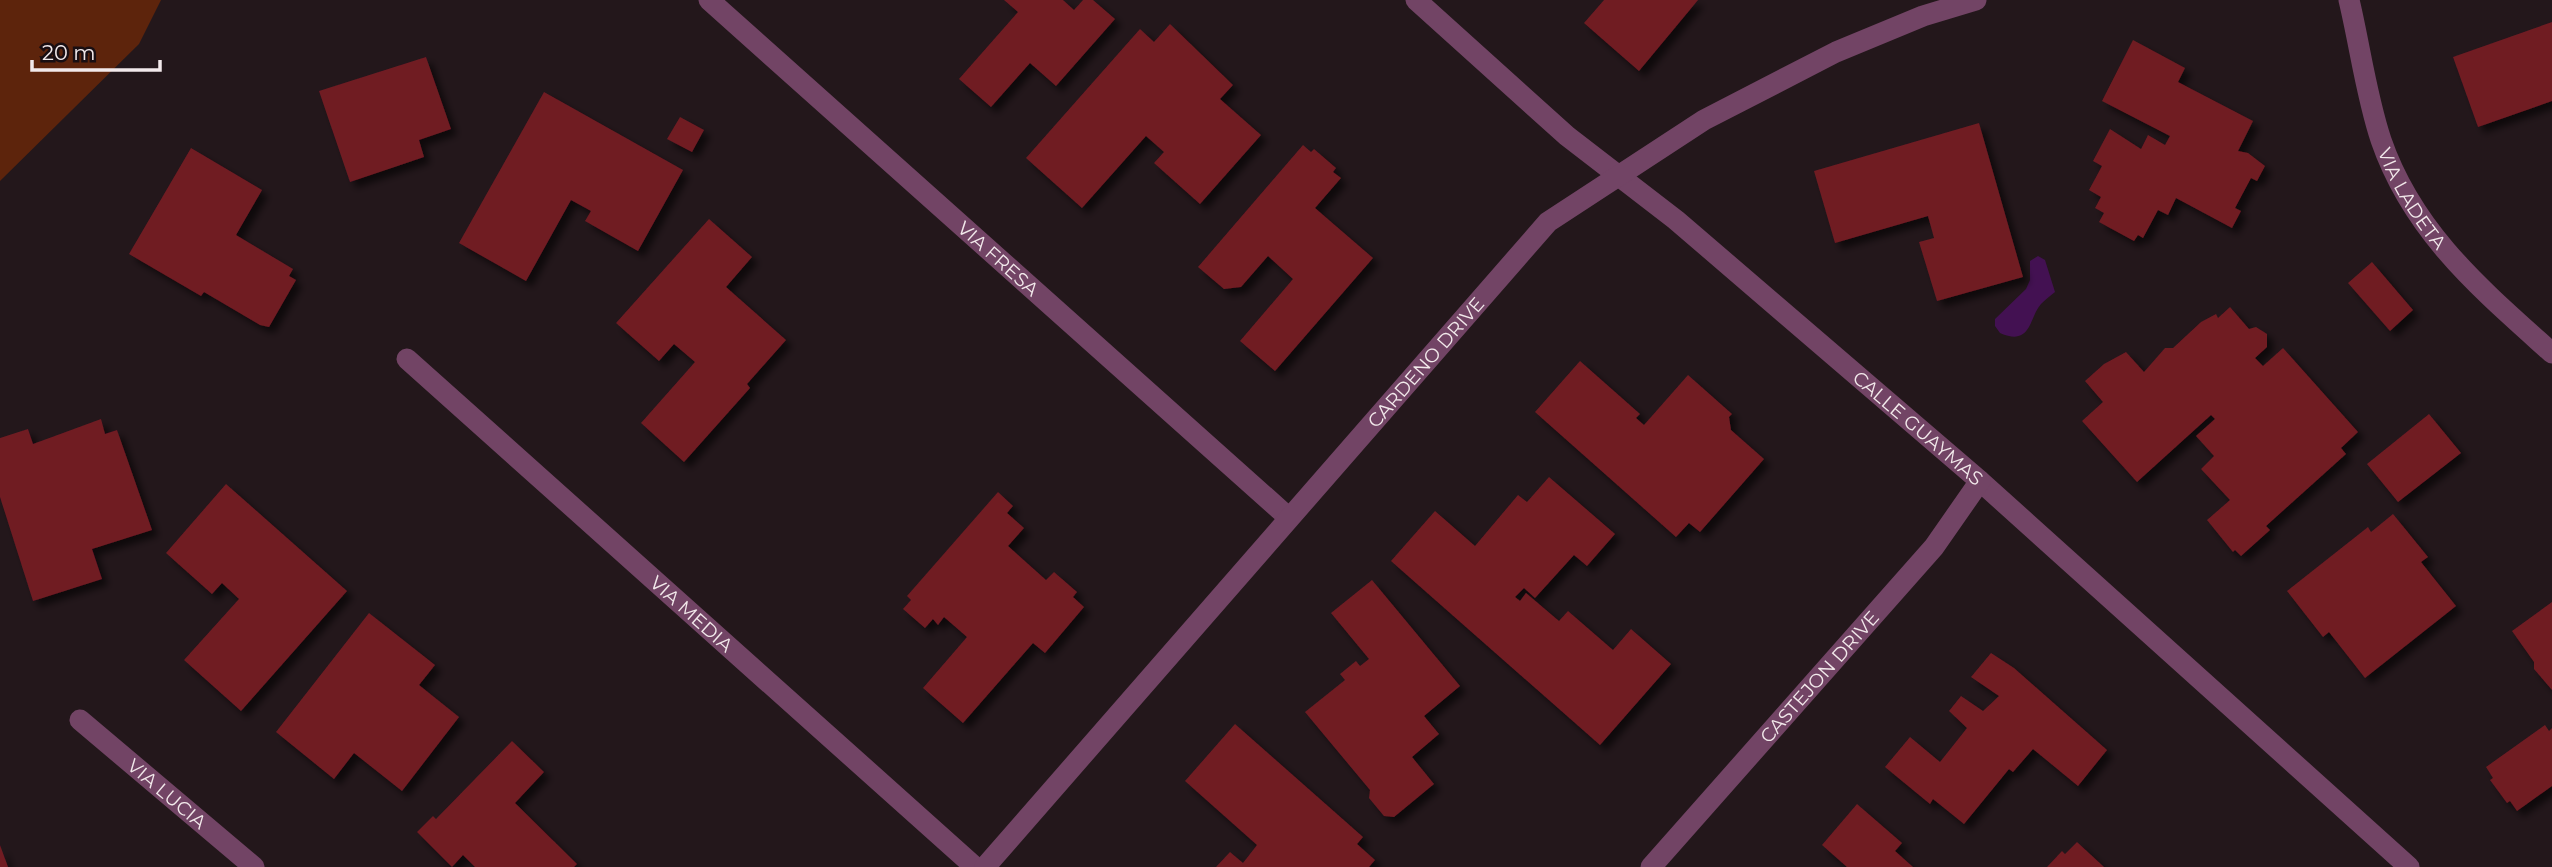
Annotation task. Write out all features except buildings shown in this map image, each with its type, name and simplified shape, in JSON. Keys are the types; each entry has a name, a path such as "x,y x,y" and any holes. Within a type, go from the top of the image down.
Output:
{"street":[{"name":"VIA FRESA","path":"709,0 1288,517"},
{"name":"CALLE GUAYMAS","path":"1416,0 1567,136 1620,175 1980,481 2409,867"},
{"name":"CARDENO DRIVE","path":"985,867 1548,222 1704,120 1920,8 1976,0"},
{"name":"VIA LADETA","path":"2349,0 2381,140 2407,196 2440,247 2486,294 2552,353"},
{"name":"VIA MEDIA","path":"407,359 975,867"},
{"name":"CASTEJON DRIVE","path":"1651,867 1934,547 1980,481"},
{"name":"VIA LUCIA","path":"80,720 254,867"}],"shaded area":[{"path":"0,0 161,0 139,44 0,181"},
{"path":"2038,256 2045,260 2055,292 2041,304 2024,333 2010,336 2000,333 1995,326 1995,319 2026,289 2030,280 2030,261"}]}
